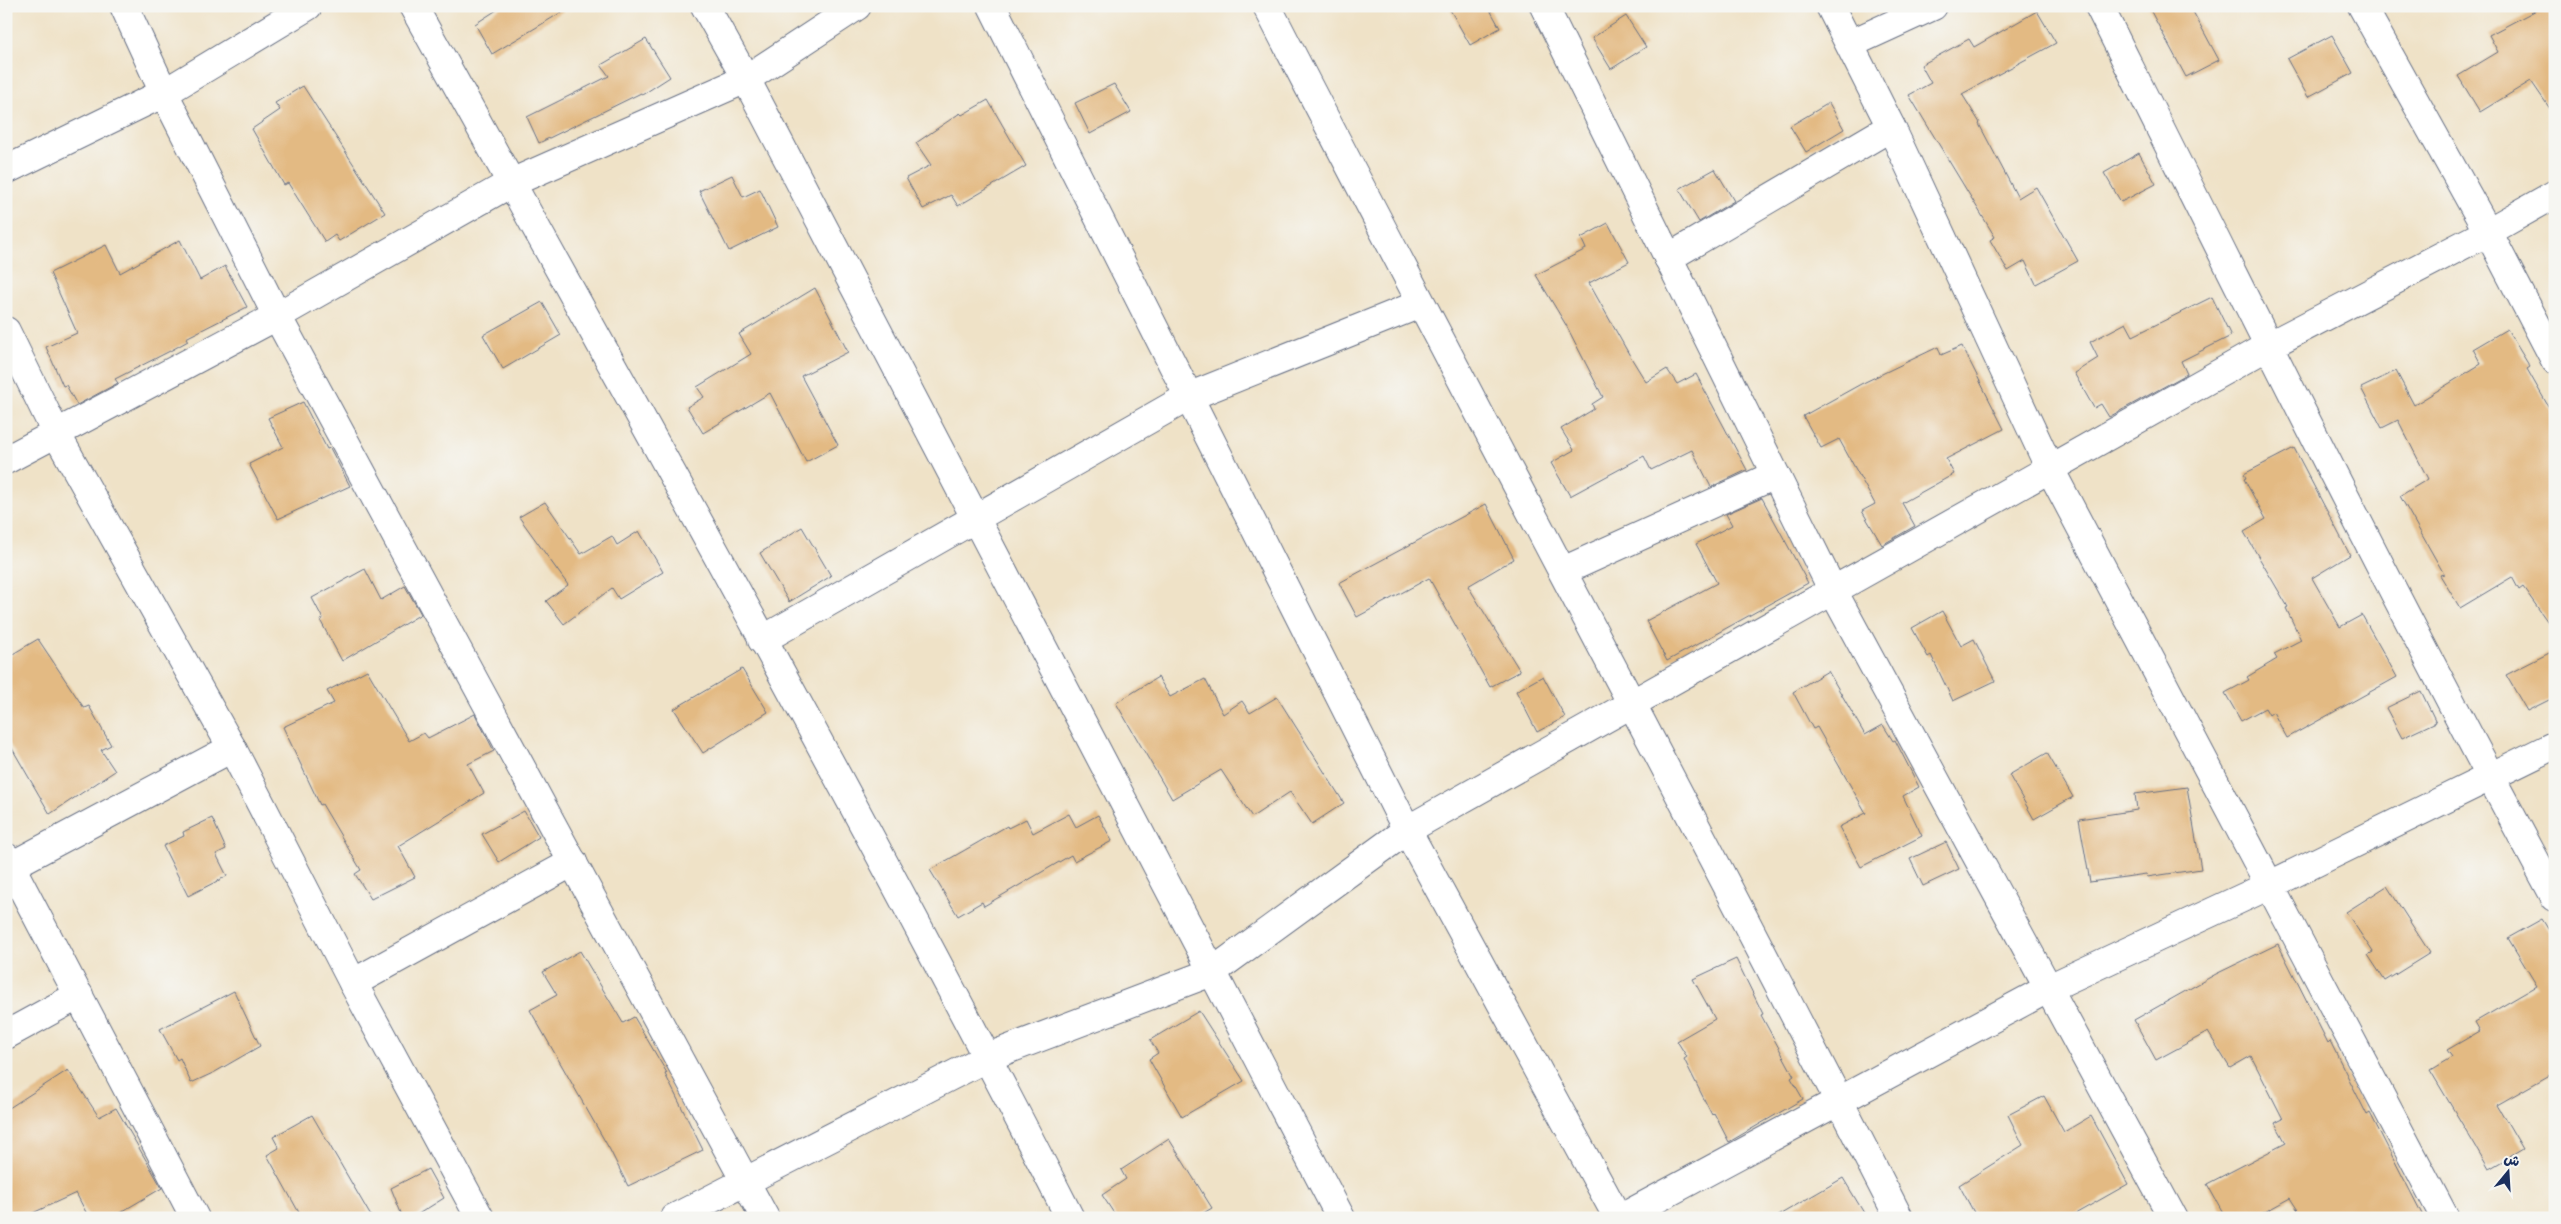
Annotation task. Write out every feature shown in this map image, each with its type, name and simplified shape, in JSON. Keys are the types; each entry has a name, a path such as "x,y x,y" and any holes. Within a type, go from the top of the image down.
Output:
{"street":[{"path":"124,6 164,94 277,316 765,1218"},
{"path":"6,170 164,94 308,6"},
{"path":"414,6 762,640 988,1057 1070,1218"},
{"path":"704,6 746,79 1341,1218"},
{"path":"6,460 277,316 511,183 746,79 857,6"},
{"path":"992,6 1407,830 1619,1218 2049,988 2268,886 2555,745"},
{"path":"1267,6 1420,304 1564,571 1899,1218"},
{"path":"1544,6 1833,591 2173,1218"},
{"path":"1830,6 1891,127 2050,469 2268,886 2445,1218"},
{"path":"1850,44 1933,6"},
{"path":"2099,6 2268,346 2489,776 2555,897"},
{"path":"2362,6 2488,232 2555,360"},
{"path":"1668,258 1891,127"},
{"path":"674,1218 988,1057 1212,972 1407,830 2268,346 2488,232 2555,194"},
{"path":"762,640 1188,397 1420,304"},
{"path":"6,331 56,433 232,748 353,983 480,1218"},
{"path":"1564,571 1775,475"},
{"path":"195,1218 9,861 232,748"},
{"path":"353,983 573,862"},
{"path":"6,1035 78,996"}],"building":[{"path":"503,6 572,6 492,54 475,24"},
{"path":"1448,6 1488,6 1500,28 1470,45"},
{"path":"2148,6 2190,6 2219,60 2186,77"},
{"path":"2544,6 2555,6 2555,116 2531,81 2480,112 2458,76 2498,52 2489,35"},
{"path":"2037,11 2056,43 1962,94 1980,123 2018,198 2036,187 2078,261 2036,284 2025,261 2008,271 1990,240 1995,237 1909,95 1931,83 1921,65 1969,39 1974,47"},
{"path":"1626,16 1646,47 1611,69 1592,38"},
{"path":"2332,35 2353,73 2308,97 2287,59"},
{"path":"646,39 670,77 642,95 641,93 539,143 527,117 609,76 601,65"},
{"path":"1114,84 1131,112 1090,134 1075,103"},
{"path":"303,86 385,213 339,241 335,235 325,242 288,183 284,185 252,129 280,110 275,103"},
{"path":"988,100 1026,166 958,206 951,195 923,209 906,178 931,165 916,143 960,113 962,115"},
{"path":"1829,103 1844,129 1806,152 1790,126"},
{"path":"2139,153 2156,184 2121,202 2104,173"},
{"path":"1715,169 1734,201 1699,222 1679,189"},
{"path":"732,175 743,197 760,189 778,227 729,251 699,191"},
{"path":"1608,223 1629,262 1589,283 1630,356 1646,382 1667,369 1677,384 1696,374 1747,470 1711,487 1692,450 1651,470 1644,456 1570,496 1551,463 1574,450 1561,429 1594,409 1592,404 1603,397 1566,325 1536,275 1586,249 1581,238"},
{"path":"180,240 200,280 225,266 247,307 186,338 188,341 115,379 118,383 77,405 66,385 63,386 46,347 77,333 50,273 106,245 120,273"},
{"path":"815,288 848,352 801,376 838,445 806,462 770,393 703,433 687,407 704,397 697,387 751,354 739,334"},
{"path":"2212,297 2231,336 2181,361 2187,374 2109,417 2101,404 2094,408 2074,373 2098,358 2090,342 2126,323 2133,336"},
{"path":"542,302 561,335 503,369 483,335"},
{"path":"2507,329 2530,367 2527,369 2555,418 2555,632 2523,587 2519,590 2512,577 2460,608 2440,575 2444,574 2400,496 2428,479 2398,420 2382,428 2361,388 2396,371 2414,405 2481,364 2473,349"},
{"path":"1962,346 2004,429 1946,459 1954,474 1902,503 1915,526 1882,545 1862,511 1875,504 1839,439 1821,448 1803,416 1861,384 1938,347 1941,355"},
{"path":"303,402 327,449 330,448 350,486 278,519 249,464 283,447 268,418"},
{"path":"2294,448 2350,555 2312,578 2340,627 2362,615 2397,677 2287,738 2273,712 2269,715 2265,708 2241,721 2225,693 2249,680 2247,677 2277,659 2274,654 2301,640 2286,608 2288,607 2244,532 2266,519 2244,479 2246,478 2244,474"},
{"path":"1762,498 1808,583 1667,661 1646,621 1717,583 1696,544 1732,525 1726,514"},
{"path":"545,502 581,554 612,536 617,545 639,531 663,572 619,599 612,588 564,624 546,601 568,585 519,517"},
{"path":"1486,504 1514,559 1468,586 1520,671 1490,687 1429,578 1357,617 1339,583"},
{"path":"802,527 831,576 789,602 760,553"},
{"path":"365,569 381,600 405,586 421,614 342,661 320,620 323,619 312,598"},
{"path":"1942,611 1961,646 1974,639 1995,681 1953,701 1931,655 1928,657 1912,628"},
{"path":"38,639 84,708 89,706 111,745 101,750 115,771 50,814 6,738 6,658"},
{"path":"2555,650 2555,697 2527,711 2506,675"},
{"path":"742,669 768,712 703,753 674,709"},
{"path":"367,670 409,741 424,733 428,738 475,714 494,751 468,764 484,793 398,846 415,877 371,899 355,874 361,870 322,804 320,805 283,727 334,703 327,691"},
{"path":"1828,671 1865,735 1883,725 1893,741 1895,740 1919,787 1903,796 1922,836 1861,867 1839,827 1866,813 1817,727 1813,729 1793,692"},
{"path":"1543,676 1565,717 1537,732 1516,691"},
{"path":"1158,677 1170,697 1205,679 1223,714 1242,701 1250,713 1277,697 1344,803 1312,824 1290,792 1252,817 1221,770 1172,799 1116,703"},
{"path":"2421,691 2436,722 2402,738 2386,708"},
{"path":"2047,753 2073,797 2034,819 2009,775"},
{"path":"2187,787 2201,869 2147,877 2146,874 2090,882 2079,819 2137,810 2135,794"},
{"path":"524,811 539,837 499,862 482,834"},
{"path":"1069,814 1076,827 1098,815 1112,841 1074,861 1071,855 984,906 982,902 958,916 930,870 1007,826 1008,828 1026,819 1033,833"},
{"path":"212,818 226,849 216,854 227,876 188,896 163,846 184,836 183,832"},
{"path":"1946,842 1959,869 1923,886 1910,859"},
{"path":"2387,886 2430,953 2385,981 2368,955 2373,952 2346,912"},
{"path":"2542,919 2555,940 2555,1072 2497,1105 2523,1149 2489,1169 2430,1070 2452,1057 2447,1050 2480,1031 2475,1022 2537,986 2508,938"},
{"path":"2278,944 2328,1043 2330,1041 2367,1115 2370,1113 2424,1218 2303,1218 2290,1198 2254,1218 2226,1218 2207,1184 2286,1143 2275,1123 2283,1119 2251,1056 2230,1068 2208,1032 2156,1060 2134,1020 2216,974"},
{"path":"580,951 623,1023 634,1017 667,1073 665,1074 703,1150 628,1186 610,1150 530,1010 557,995 543,972"},
{"path":"1736,959 1763,1014 1761,1015 1794,1076 1791,1078 1803,1099 1729,1142 1714,1113 1712,1115 1684,1059 1687,1057 1677,1041 1715,1019 1693,979"},
{"path":"234,991 260,1046 215,1072 191,1083 180,1058 177,1060 160,1029"},
{"path":"1199,1011 1244,1081 1182,1117 1149,1059 1158,1053 1150,1040"},
{"path":"68,1070 99,1117 116,1108 162,1188 111,1218 89,1218 76,1193 22,1218 6,1218 6,1110"},
{"path":"2044,1096 2064,1132 2091,1116 2128,1184 2068,1218 1977,1218 1959,1185 2023,1145 2008,1115"},
{"path":"312,1115 372,1218 302,1218 267,1155 279,1148 273,1137"},
{"path":"1169,1139 1212,1208 1195,1218 1117,1218 1102,1195 1126,1179 1121,1170"},
{"path":"428,1169 444,1198 412,1218 403,1218 391,1188"},
{"path":"1843,1178 1867,1218 1774,1218"}]}
